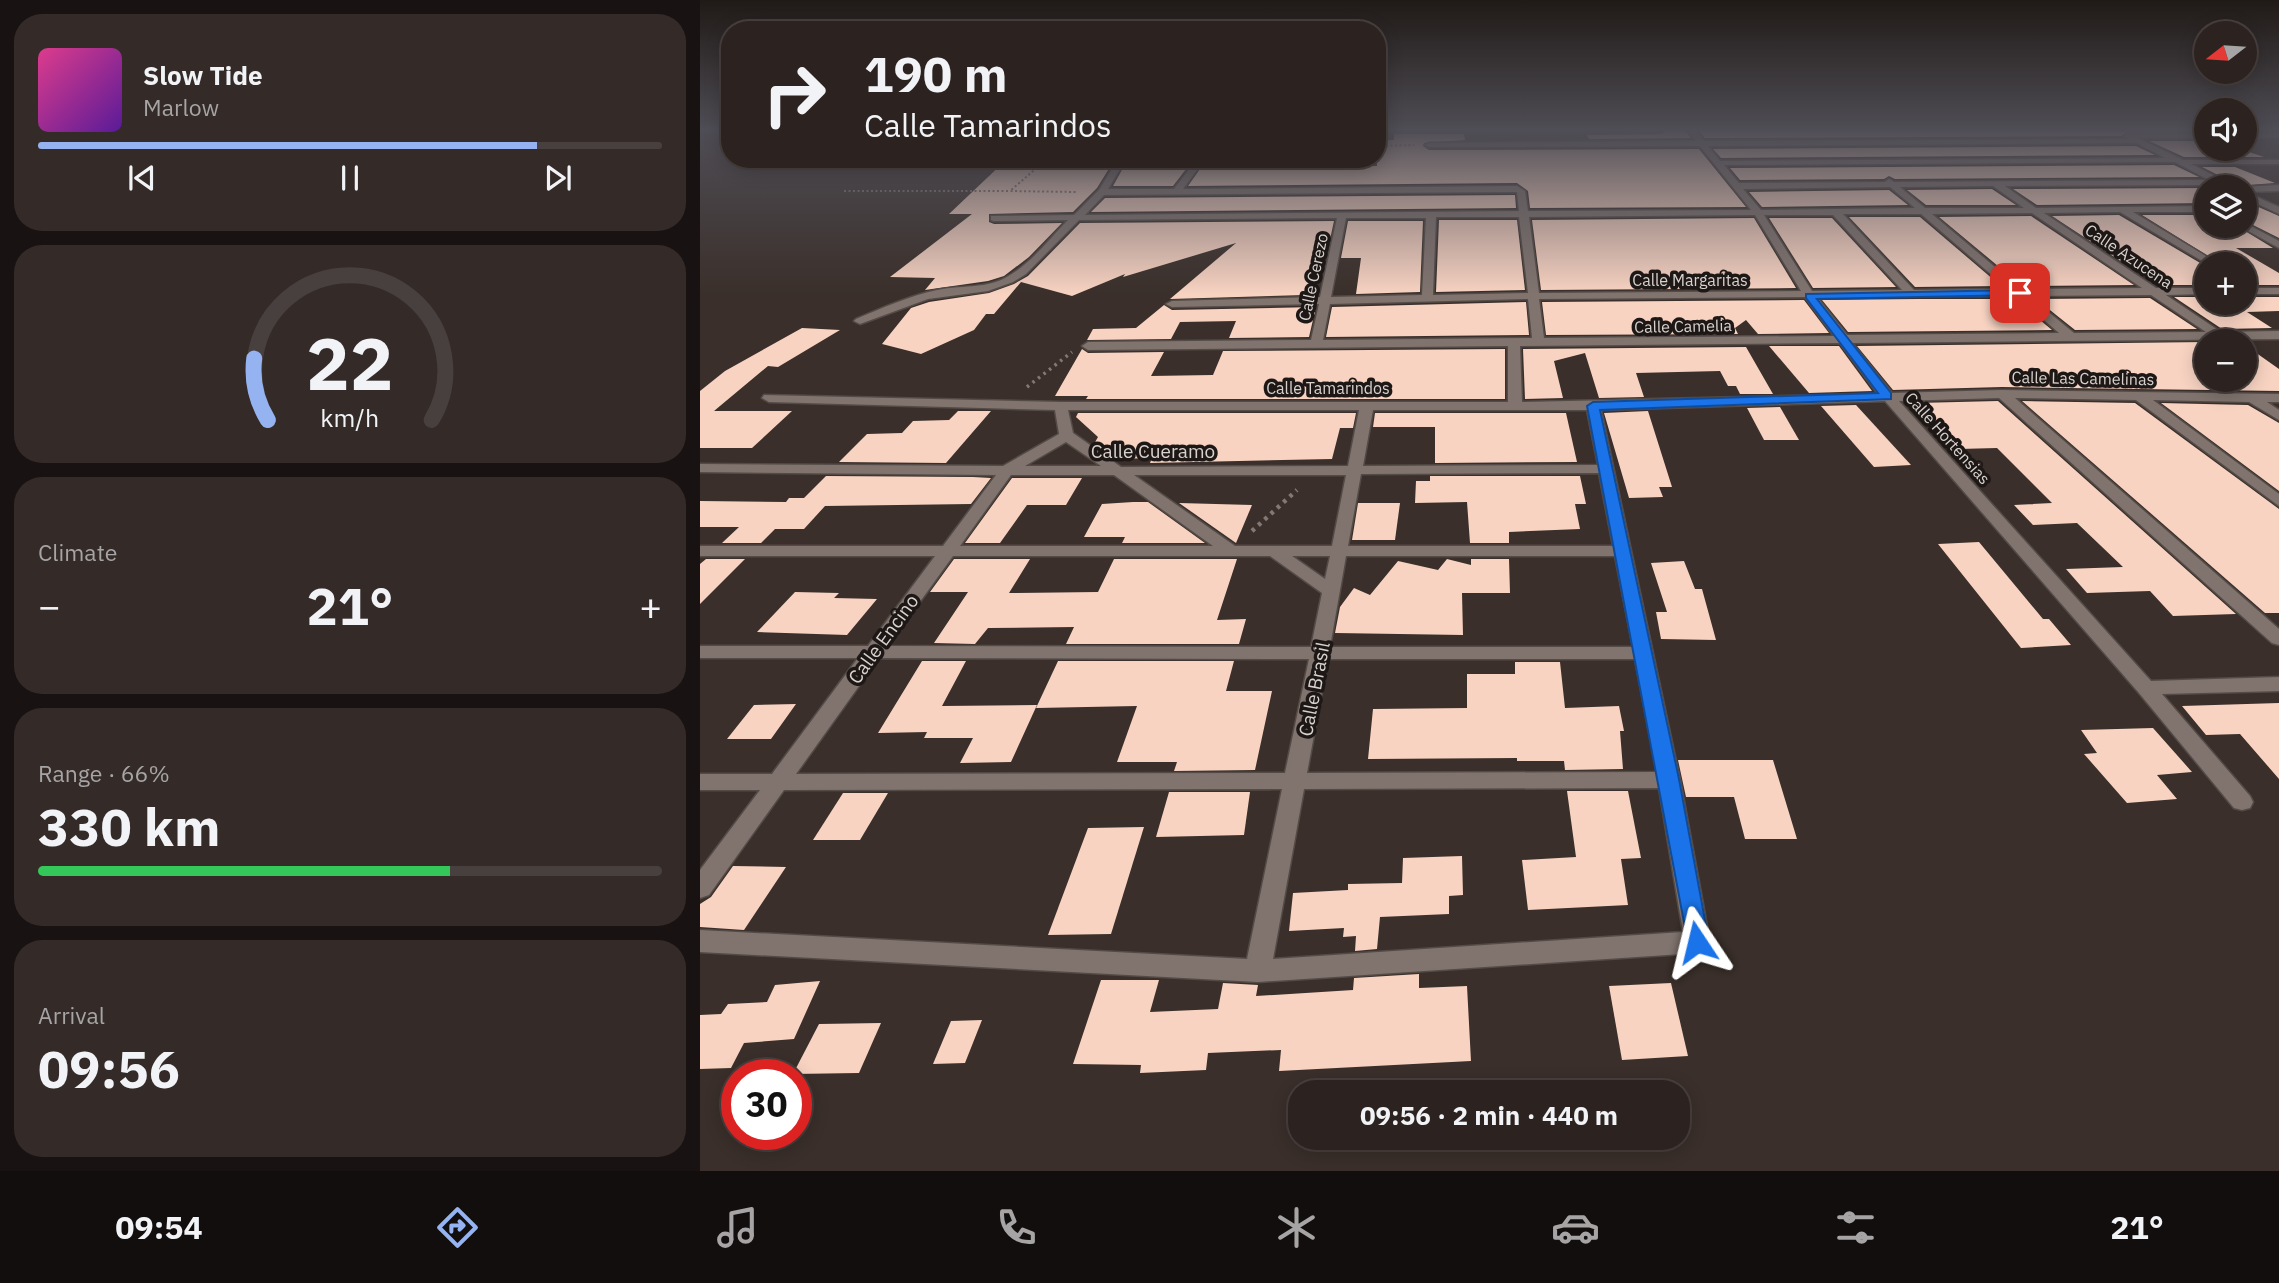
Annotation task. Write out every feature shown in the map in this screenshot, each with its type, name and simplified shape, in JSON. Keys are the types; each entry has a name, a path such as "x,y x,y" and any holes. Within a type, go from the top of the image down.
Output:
{"street":[{"path":"860,321 935,293 998,287 1022,272 1106,186"},
{"path":"1177,192 1181,186"},
{"path":"1737,186 1792,186"},
{"name":"Calle Hortensias","path":"1737,186 1758,212 1810,296 1887,396 2146,688 2242,802"},
{"path":"1893,186 2073,339"},
{"name":"Calle Azucena","path":"1998,186 2209,329"},
{"path":"2257,188 2279,188"},
{"path":"1102,192 1517,189 1521,191 1539,343"},
{"path":"2257,200 2277,210"},
{"path":"2122,209 2194,252"},
{"path":"994,218 2194,209"},
{"path":"2257,209 2277,210"},
{"path":"1836,212 1913,295"},
{"path":"1427,299 1431,215"},
{"name":"Calle Cerezo","path":"1315,344 1342,216"},
{"path":"2257,233 2279,244"},
{"path":"2257,289 2279,291"},
{"name":"Calle Margaritas","path":"1172,304 1535,296 2194,291"},
{"name":"Calle Camelia","path":"2257,335 2279,335"},
{"name":"Calle Camelia","path":"1088,346 2073,339 2194,336"},
{"path":"1514,343 1515,406"},
{"path":"2002,394 2279,639"},
{"name":"Calle Las Camelinas","path":"1887,396 2002,394 2279,398"},
{"name":"Calle Tamarindos","path":"769,398 1061,406 1593,406 1887,396"},
{"path":"2139,396 2279,501"},
{"path":"2253,398 2279,416"},
{"path":"1061,406 1066,435 1230,550"},
{"name":"Calle Brasil","path":"1258,971 1367,406"},
{"path":"700,941 1258,971 1697,942 1669,779 1593,406"},
{"name":"Calle Encino","path":"700,888 1008,468 1052,446 1066,435"},
{"name":"Calle Cueramo","path":"700,468 1008,468 1119,471 1606,468"},
{"path":"1272,550 1332,592"},
{"path":"700,551 1623,551"},
{"path":"700,652 1643,653"},
{"path":"2146,688 2279,684"},
{"path":"700,782 1669,779"}],"path":[{"path":"1010,191 1016,186"},
{"path":"844,191 1102,192"},
{"path":"1008,404 1066,354 1088,346"},
{"path":"1230,550 1320,469"}],"building":[{"path":"979,186 1098,186 1073,212 989,214 989,222 994,224 1062,223 1029,257 1004,276 988,281 925,290 935,278 890,277 972,214 949,214"},
{"path":"1521,186 1729,186 1746,207 1530,208 1528,191"},
{"path":"2194,188 2194,203 2037,205 2013,189"},
{"path":"1992,189 2016,205 1926,205 1907,190"},
{"path":"1889,190 1908,205 1762,207 1749,192"},
{"path":"1515,195 1516,208 1091,212 1105,198"},
{"path":"2257,206 2279,216 2279,238 2257,227"},
{"path":"2119,215 2194,259 2194,285 2157,285 2052,216"},
{"path":"2142,215 2194,215 2194,238 2257,238 2273,248 2236,248 2243,252 2202,252"},
{"path":"2031,216 2134,285 2022,286 1939,217"},
{"path":"1849,217 1920,217 2001,286 1915,287"},
{"path":"1754,218 1796,288 1541,290 1532,220"},
{"path":"1769,218 1832,218 1896,287 1813,288"},
{"path":"1439,220 1517,220 1525,290 1436,292"},
{"path":"1334,221 1326,258 1318,258 1305,295 1170,299 1236,243 1123,277 1125,274 1072,296 1021,282 994,314 986,314 974,330 921,354 882,344 911,308 929,302 989,293 1028,276 1080,223"},
{"path":"1348,221 1423,221 1420,292 1356,294 1361,258 1341,258"},
{"path":"2257,260 2279,273 2279,285 2257,285"},
{"path":"2174,297 2194,297 2194,310"},
{"path":"2257,297 2279,297 2279,311 2257,312"},
{"path":"2150,298 2197,329 2075,330 2036,299"},
{"path":"2015,299 2052,330 1848,332 1822,300"},
{"path":"1804,300 1829,333 1758,334 1746,320 1735,328 1738,334 1546,335 1542,302"},
{"path":"1526,302 1529,335 1326,337 1332,307"},
{"path":"1164,305 1172,310 1316,307 1309,337 1229,338 1236,321 1180,322 1171,339 1087,340 1093,329 1136,328"},
{"path":"2201,315 2252,315 2272,328 2222,329"},
{"path":"802,328 840,330 778,367 768,366 714,411 792,411 752,448 700,448 700,391 725,371"},
{"path":"2194,342 2194,390 2002,387 1893,390 1857,346"},
{"path":"1769,346 1839,346 1872,391 1809,393"},
{"path":"1746,347 1773,394 1740,394 1736,386 1728,386 1720,371 1636,373 1644,397 1599,398 1585,353 1554,361 1563,398 1525,399 1523,349"},
{"path":"1082,349 1088,353 1164,352 1151,376 1213,375 1223,351 1505,349 1505,399 1086,399 1088,396 1055,396"},
{"path":"2257,353 2279,369 2279,391 2257,391"},
{"path":"1998,401 2236,614 2173,616 2150,591 2087,593 2066,569 2123,567 2077,523 2033,525 2014,505 2052,503 1997,448 1959,449 1917,403"},
{"path":"2022,401 2135,403 2279,509 2279,613 2265,613"},
{"path":"2161,403 2248,405 2279,423 2279,491"},
{"path":"1856,405 1911,465 1874,467 1821,406"},
{"path":"1780,407 1799,440 1764,440 1747,408"},
{"path":"958,411 991,411 946,463 839,462 867,434 902,433 913,421 949,420"},
{"path":"1648,411 1672,487 1659,487 1663,497 1629,498 1604,413"},
{"path":"1078,413 1356,413 1353,428 1340,428 1332,459 1150,463 1152,458 1114,459 1094,444 1098,437 1076,417"},
{"path":"1375,413 1566,413 1577,462 1435,463 1435,427 1373,427"},
{"path":"826,476 991,478 971,504 825,506 804,529 775,529 761,543 722,543 739,527 700,527 700,501 786,502 789,498 804,498"},
{"path":"1430,476 1580,476 1586,504 1575,504 1580,529 1509,532 1509,543 1470,543 1467,502 1415,503 1416,481 1430,481"},
{"path":"1012,478 1082,478 1066,505 1027,505 1000,543 965,543"},
{"path":"1148,502 1205,543 1122,543 1125,537 1084,537 1102,504"},
{"path":"1179,503 1252,505 1236,543"},
{"path":"1358,503 1400,503 1395,540 1352,540"},
{"path":"1979,542 2043,619 2049,619 2071,645 2021,648 1938,544"},
{"path":"706,559 745,559 700,604 700,564"},
{"path":"954,559 1030,559 1009,593 1098,592 1114,559 1237,559 1217,620 1246,619 1239,644 1066,644 1074,627 988,628 975,644 934,643 968,592 930,592"},
{"path":"1447,559 1471,565 1471,559 1509,559 1510,593 1462,593 1463,635 1335,633 1340,607 1354,588 1370,595 1398,561 1438,570"},
{"path":"1684,561 1695,589 1702,589 1716,640 1661,639 1656,612 1667,612 1651,563"},
{"path":"795,592 839,593 834,598 877,599 847,635 757,632"},
{"path":"922,661 966,661 942,706 1037,705 1011,762 960,763 973,738 924,738 927,732 878,733"},
{"path":"1058,661 1234,661 1226,691 1272,691 1255,770 1174,771 1177,762 1117,762 1137,706 1036,708"},
{"path":"1515,662 1560,662 1565,708 1619,706 1624,731 1620,731 1623,769 1565,770 1564,761 1517,761 1517,758 1368,759 1373,709 1467,708 1467,674 1515,674"},
{"path":"2279,703 2279,779 2240,734 2206,735 2182,706"},
{"path":"796,704 771,739 727,739 754,705"},
{"path":"2153,728 2192,772 2157,775 2177,799 2127,803 2084,754 2097,753 2081,730"},
{"path":"1678,760 1773,760 1797,839 1745,839 1734,797 1686,797"},
{"path":"1567,791 1628,791 1641,858 1621,859 1628,905 1528,910 1522,860 1576,857"},
{"path":"1169,792 1250,792 1244,835 1156,837"},
{"path":"843,793 888,793 860,840 813,840"},
{"path":"1144,827 1111,934 1048,935 1088,828"},
{"path":"1462,856 1463,895 1449,896 1449,914 1380,917 1377,949 1355,951 1356,936 1343,937 1344,928 1289,931 1293,893 1348,890 1348,884 1402,883 1403,858"},
{"path":"733,866 786,867 744,930 700,927 700,904 711,897"},
{"path":"1419,974 1419,988 1467,986 1471,1061 1279,1071 1281,1050 1208,1053 1206,1070 1140,1073 1141,1065 1073,1064 1101,980 1159,980 1150,1012 1218,1009 1223,983 1258,985 1256,996 1353,990 1354,978"},
{"path":"820,981 794,1039 744,1043 736,1059 721,1059 721,1068 700,1069 700,1015 721,1014 728,1004 767,1002 775,985"},
{"path":"1671,983 1688,1056 1622,1060 1609,986"},
{"path":"982,1020 965,1063 933,1064 951,1021"},
{"path":"881,1023 859,1073 812,1074 812,1059 801,1059 819,1024"}],"route":[{"path":"1697,942 1669,779 1593,406 1887,396 1810,296 2020,293"}]}
